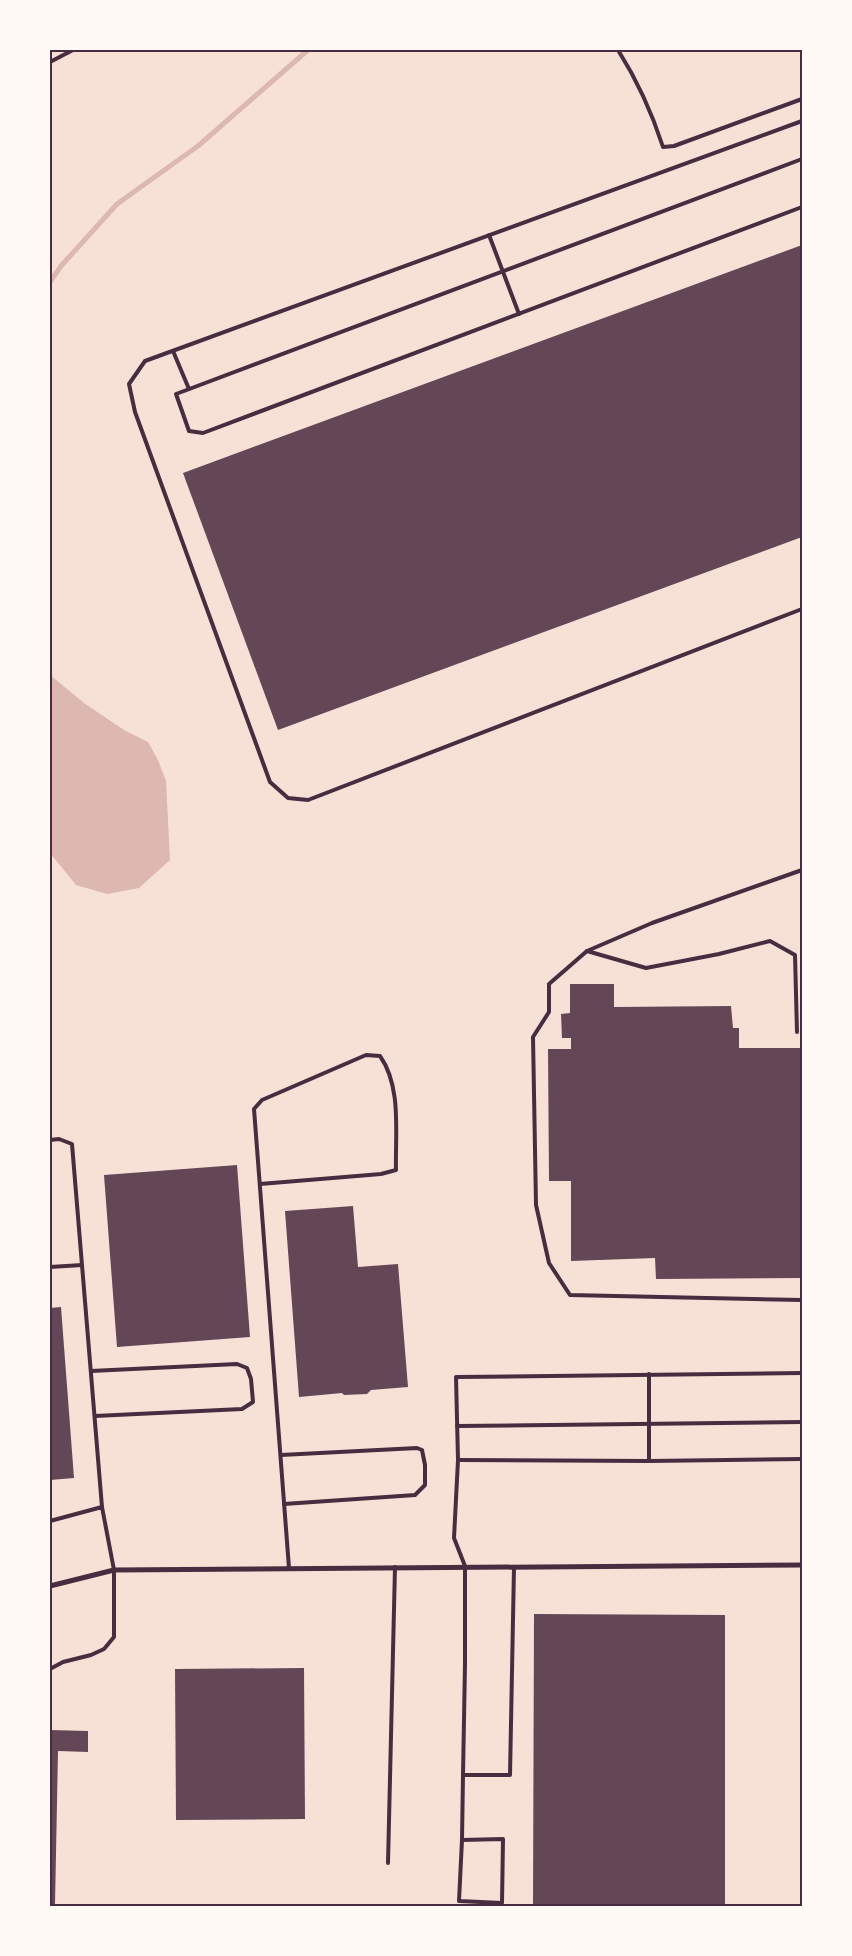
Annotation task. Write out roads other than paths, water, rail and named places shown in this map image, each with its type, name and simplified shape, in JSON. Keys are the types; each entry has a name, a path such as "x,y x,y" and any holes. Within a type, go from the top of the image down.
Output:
{"street":[{"path":"50,1586 114,1570 802,1565"}],"lane":[{"path":"50,62 73,50"},
{"path":"618,50 632,73 657,128 663,147 674,146 802,99"},
{"path":"802,121 145,361 129,384 135,412 270,782 288,798 308,800 802,609"},
{"path":"802,159 176,394 189,431 203,433 802,206"},
{"path":"489,235 519,314"},
{"path":"173,351 189,389"},
{"path":"802,870 652,923 588,951 549,984 549,1012 534,1037 536,1205 549,1263 570,1295 802,1300"},
{"path":"588,951 646,968 719,954 770,941 795,955 797,1032"},
{"path":"260,1184 381,1174 396,1170 394,1091 388,1068 380,1056 366,1055 262,1100 254,1109 289,1568"},
{"path":"50,1140 59,1139 72,1144 102,1508 114,1570 114,1637 104,1648 91,1655 63,1662 50,1669"},
{"path":"50,1267 82,1265"},
{"path":"91,1371 237,1364 246,1368 251,1379 253,1402 242,1409 95,1416"},
{"path":"462,1840 503,1839 502,1903 459,1901 466,1664 465,1566 454,1538 458,1460 456,1377 802,1373"},
{"path":"649,1374 650,1461"},
{"path":"457,1426 802,1422"},
{"path":"281,1455 417,1448 422,1450 425,1465 425,1484 415,1495 284,1504"},
{"path":"458,1460 650,1461 802,1459"},
{"path":"50,1521 102,1508"},
{"path":"388,1863 395,1567"},
{"path":"462,1775 510,1775 514,1567"}],"waterway":[{"path":"50,282 61,266 117,204 198,146 308,50"}]}
